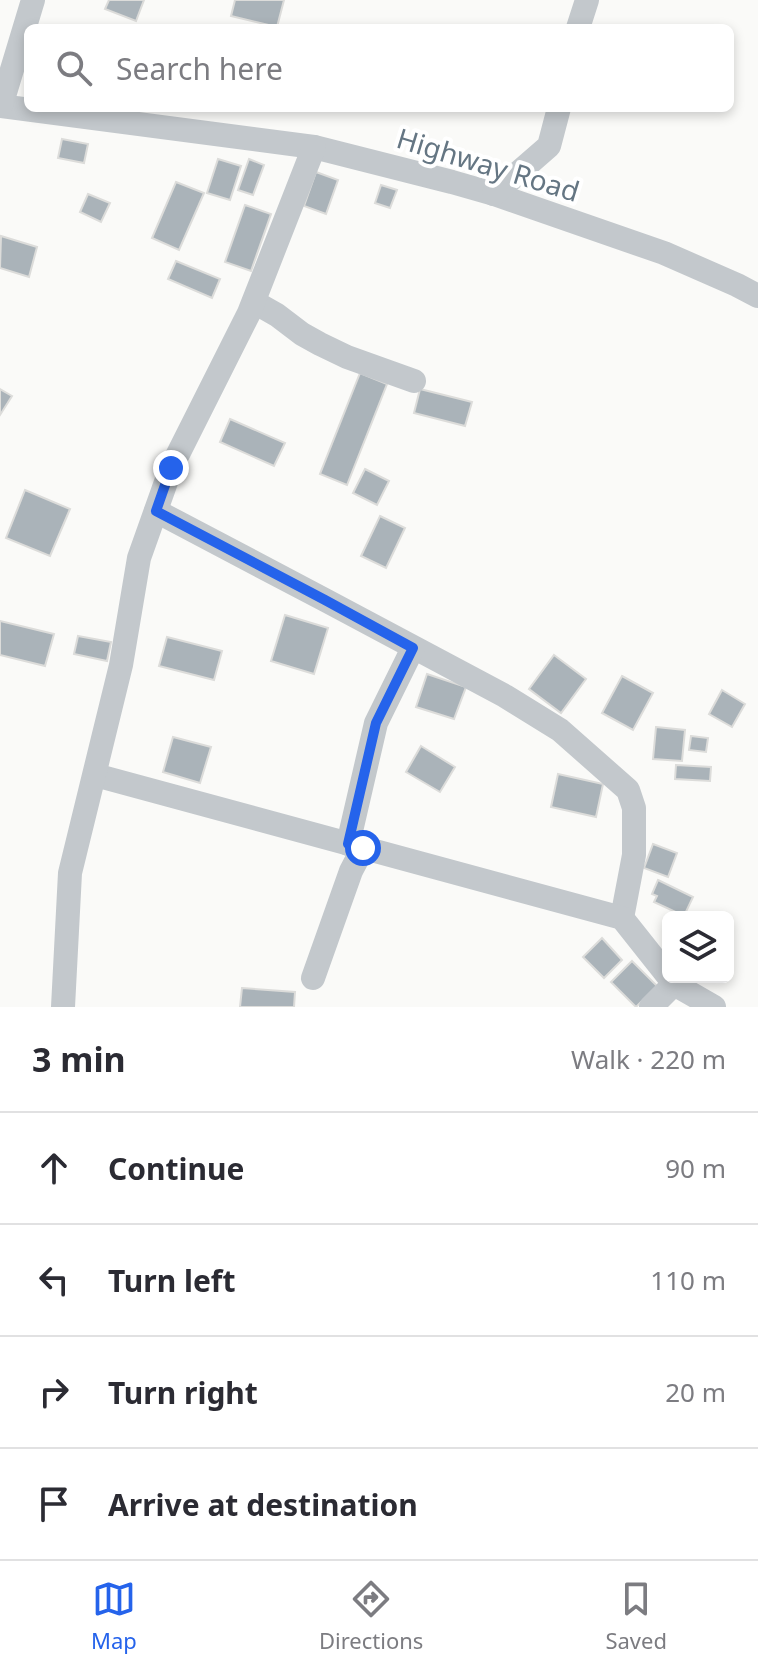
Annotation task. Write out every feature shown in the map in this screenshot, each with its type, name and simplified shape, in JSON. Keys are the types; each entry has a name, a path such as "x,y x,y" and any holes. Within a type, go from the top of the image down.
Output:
{"street":[{"path":"26,24 33,0"},
{"path":"579,24 587,0"},
{"path":"0,106 24,29"},
{"name":"Highway Road","path":"0,106 24,109"},
{"name":"Highway Road","path":"46,112 314,147 494,194 664,253 758,296"},
{"path":"494,194 549,146 558,112"},
{"path":"63,1007 70,873 121,665 139,558 171,468 254,302 314,147"},
{"path":"254,302 302,334 333,350 414,381"},
{"path":"156,511 505,696 560,730 628,790 634,808 634,855 622,918"},
{"path":"313,978 351,871 376,723 413,648"},
{"path":"95,775 622,918 662,969"},
{"path":"651,1007 667,983"},
{"path":"676,983 714,1007"}],"building":[{"path":"109,0 144,0 136,21 105,9"},
{"path":"235,0 284,0 278,24 231,16"},
{"path":"62,139 88,144 84,163 58,158"},
{"path":"218,159 241,166 230,200 207,193"},
{"path":"249,159 264,165 253,195 238,190"},
{"path":"316,172 338,180 326,214 304,206"},
{"path":"176,182 204,193 179,250 152,238"},
{"path":"381,185 397,190 390,208 375,203"},
{"path":"88,194 110,203 101,222 80,212"},
{"path":"245,205 271,214 251,271 225,262"},
{"path":"1,236 37,247 29,277 0,268"},
{"path":"176,261 220,279 212,298 168,279"},
{"path":"360,373 387,384 347,485 320,474"},
{"path":"0,389 12,396 0,415"},
{"path":"420,389 472,402 465,426 414,413"},
{"path":"230,419 285,443 274,466 220,442"},
{"path":"365,469 389,481 377,505 353,493"},
{"path":"25,490 70,509 50,556 6,538"},
{"path":"380,516 405,528 386,568 361,556"},
{"path":"285,615 328,628 314,674 271,661"},
{"path":"0,621 54,634 45,666 0,655"},
{"path":"78,636 111,642 107,661 74,654"},
{"path":"167,637 222,651 214,680 159,666"},
{"path":"554,655 586,679 561,713 529,689"},
{"path":"427,674 466,687 454,719 416,707"},
{"path":"622,676 653,693 633,730 602,713"},
{"path":"722,690 745,704 732,727 709,714"},
{"path":"656,727 685,730 682,761 653,759"},
{"path":"691,736 708,738 706,752 689,750"},
{"path":"173,737 211,747 200,783 163,772"},
{"path":"421,746 455,767 440,792 406,772"},
{"path":"676,765 711,767 710,781 675,779"},
{"path":"558,774 603,784 596,817 551,807"},
{"path":"653,844 677,853 668,877 644,868"},
{"path":"658,880 693,897 686,911 673,911 654,902 657,896 652,894"},
{"path":"602,938 622,960 604,978 583,957"},
{"path":"632,961 657,986 636,1007 611,982"},
{"path":"242,988 295,992 294,1007 240,1007"}],"route":[{"path":"171,468 156,511 413,648 376,723 348,844 363,848"}]}
